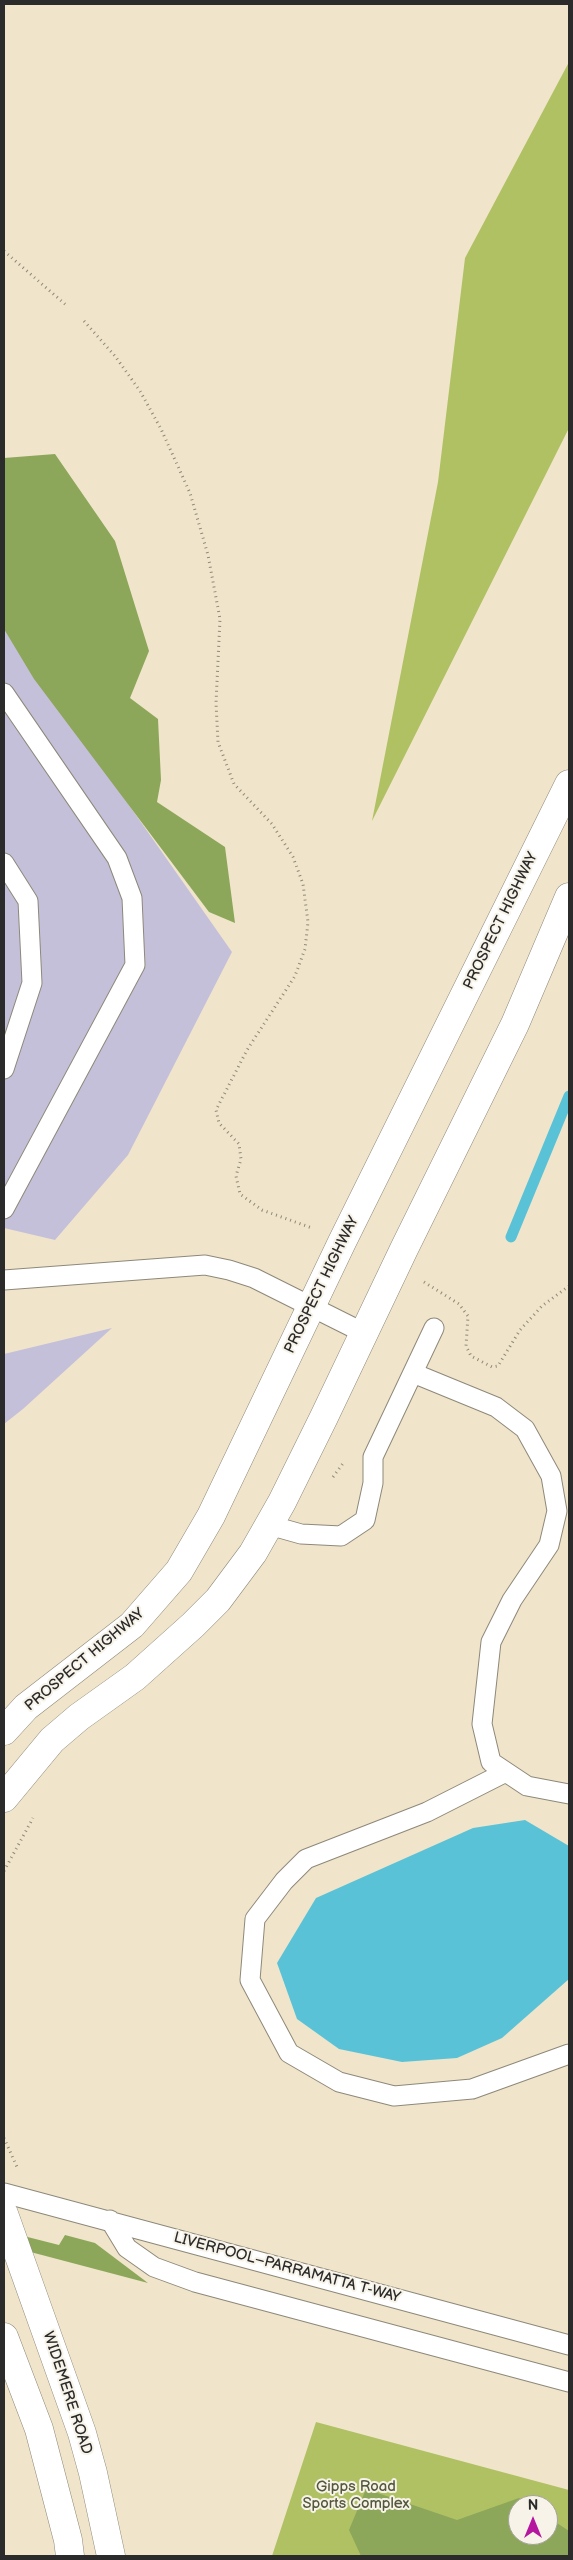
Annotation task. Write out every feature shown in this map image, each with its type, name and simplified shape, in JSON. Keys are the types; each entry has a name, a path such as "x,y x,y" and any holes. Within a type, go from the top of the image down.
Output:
{"main road":[{"name":"PROSPECT HIGHWAY","path":"4,1731 26,1707 132,1625 179,1571 211,1516 311,1307 569,784"},
{"path":"4,1798 52,1740 79,1717 135,1677 193,1625 235,1578 269,1525 515,1024 569,897"},
{"name":"WIDEMERE ROAD","path":"7,2224 47,2332 94,2473 109,2545"},
{"path":"4,2337 40,2429 69,2548"}],"lane":[{"path":"4,693 117,858 132,898 135,965 4,1209"},
{"path":"4,863 28,901 32,983 4,1069"},
{"path":"4,1280 206,1265 254,1278 364,1333"},
{"path":"269,1525 301,1534 341,1536 364,1520 373,1483 374,1457 434,1328"},
{"path":"413,1374 496,1407 525,1429 551,1476 557,1511 549,1545 512,1600 491,1642 482,1724 491,1762 527,1786 569,1794"},
{"path":"506,1772 428,1812 306,1859 284,1881 254,1919 250,1980 289,2053 339,2082 394,2096 472,2089 569,2054"},
{"name":"LIVERPOOL–PARRAMATTA T-WAY","path":"4,2193 569,2345"},
{"path":"110,2220 127,2248 154,2267 194,2282 569,2382"}],"path":[{"path":"4,250 66,304"},
{"path":"84,321 115,356 140,391 161,429 190,493 208,554 220,619 216,703 218,742 234,784 272,824 293,857 303,884 308,922 305,949 295,976 247,1050 216,1110 219,1123 239,1144 241,1159 236,1176 240,1194 262,1210 298,1221"},
{"path":"424,1282 459,1304 468,1316 466,1346 471,1356 492,1367 498,1366 520,1330 542,1306 569,1286"},
{"path":"4,2138 16,2164"}],"shaded area":[{"path":"4,627 232,952 128,1155 55,1240 4,1228"},
{"path":"112,1328 23,1409 4,1424 4,1354"}],"green space":[{"path":"569,62 569,428 372,821 438,482 465,258"},
{"path":"55,454 115,541 149,651 130,698 158,719 161,780 157,802 225,847 235,923 209,912 34,679 4,629 4,458"},
{"path":"4,2231 59,2245 65,2235 95,2243 148,2283 4,2245"},
{"name":"Gipps Road Sports Complex","path":"316,2422 569,2490 569,2556 272,2556"},
{"path":"366,2489 457,2520 508,2502 508,2545 558,2545 558,2524 569,2531 569,2556 361,2556 349,2530"}],"water":[{"path":"525,1820 569,1846 569,1979 502,2038 457,2058 402,2062 339,2049 297,2019 277,1963 316,1898 473,1828"}],"waterway":[{"path":"511,1237 569,1096"}]}
